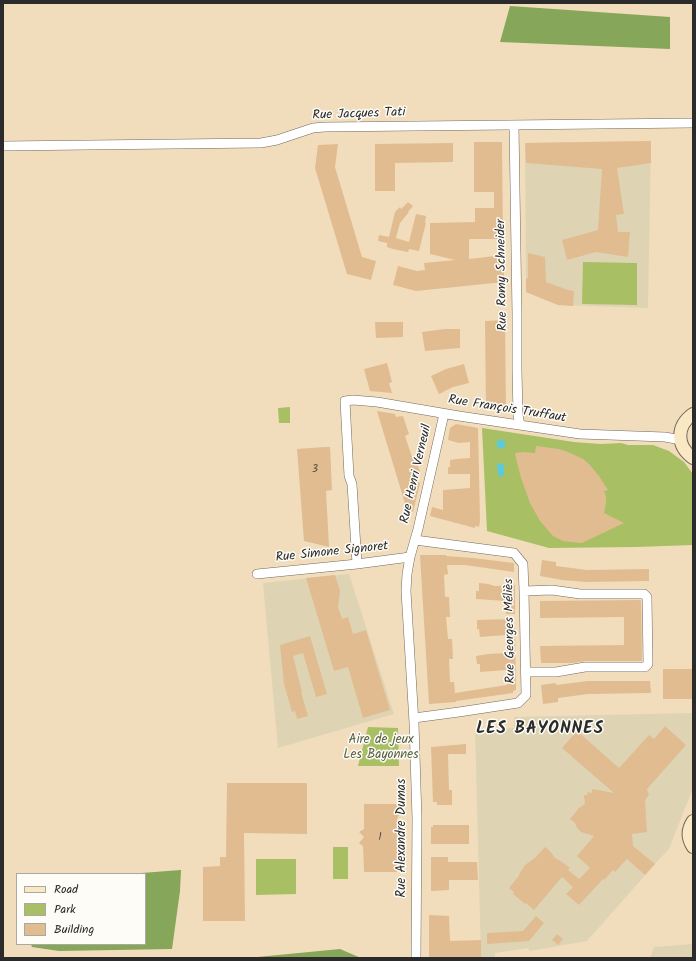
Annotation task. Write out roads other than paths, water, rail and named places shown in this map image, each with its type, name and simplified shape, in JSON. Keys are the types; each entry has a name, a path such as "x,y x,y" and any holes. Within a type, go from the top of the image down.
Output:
{"main road":[{"path":"693,414 683,424 681,435 683,447 693,458"},
{"path":"693,821 689,827 688,834 689,840 693,847"}],"street":[{"name":"Rue Jacques Tati","path":"3,146 261,143 277,140 314,128 325,127 693,123"},
{"name":"Rue Romy Schneider","path":"514,125 517,370 518,415 520,425"},
{"name":"Rue François Truffaut","path":"357,564 352,484 349,476 345,401 353,400 377,402 444,414 580,434 665,437 681,435"},
{"name":"Rue Henri Verneuil","path":"410,557 444,414"},
{"name":"Rue Georges Méliès","path":"414,718 518,703 526,695 523,564 514,553 415,540"},
{"name":"Rue Simone Signoret","path":"257,574 410,557"},
{"name":"Rue Alexandre Dumas","path":"410,557 406,591 414,718 417,819 416,958"},
{"path":"524,591 552,590 580,594 644,594 647,597 648,664 645,667 585,668 556,672 525,672"}],"water":[{"path":"501,439 506,444 501,449 496,444"},
{"path":"500,463 504,464 504,475 501,477 498,475 497,465"}],"district":[{"name":"LES BAYONNES","path":"540,730"}],"park label":[{"name":"Aire de jeux Les Bayonnes","path":"381,748"}]}
